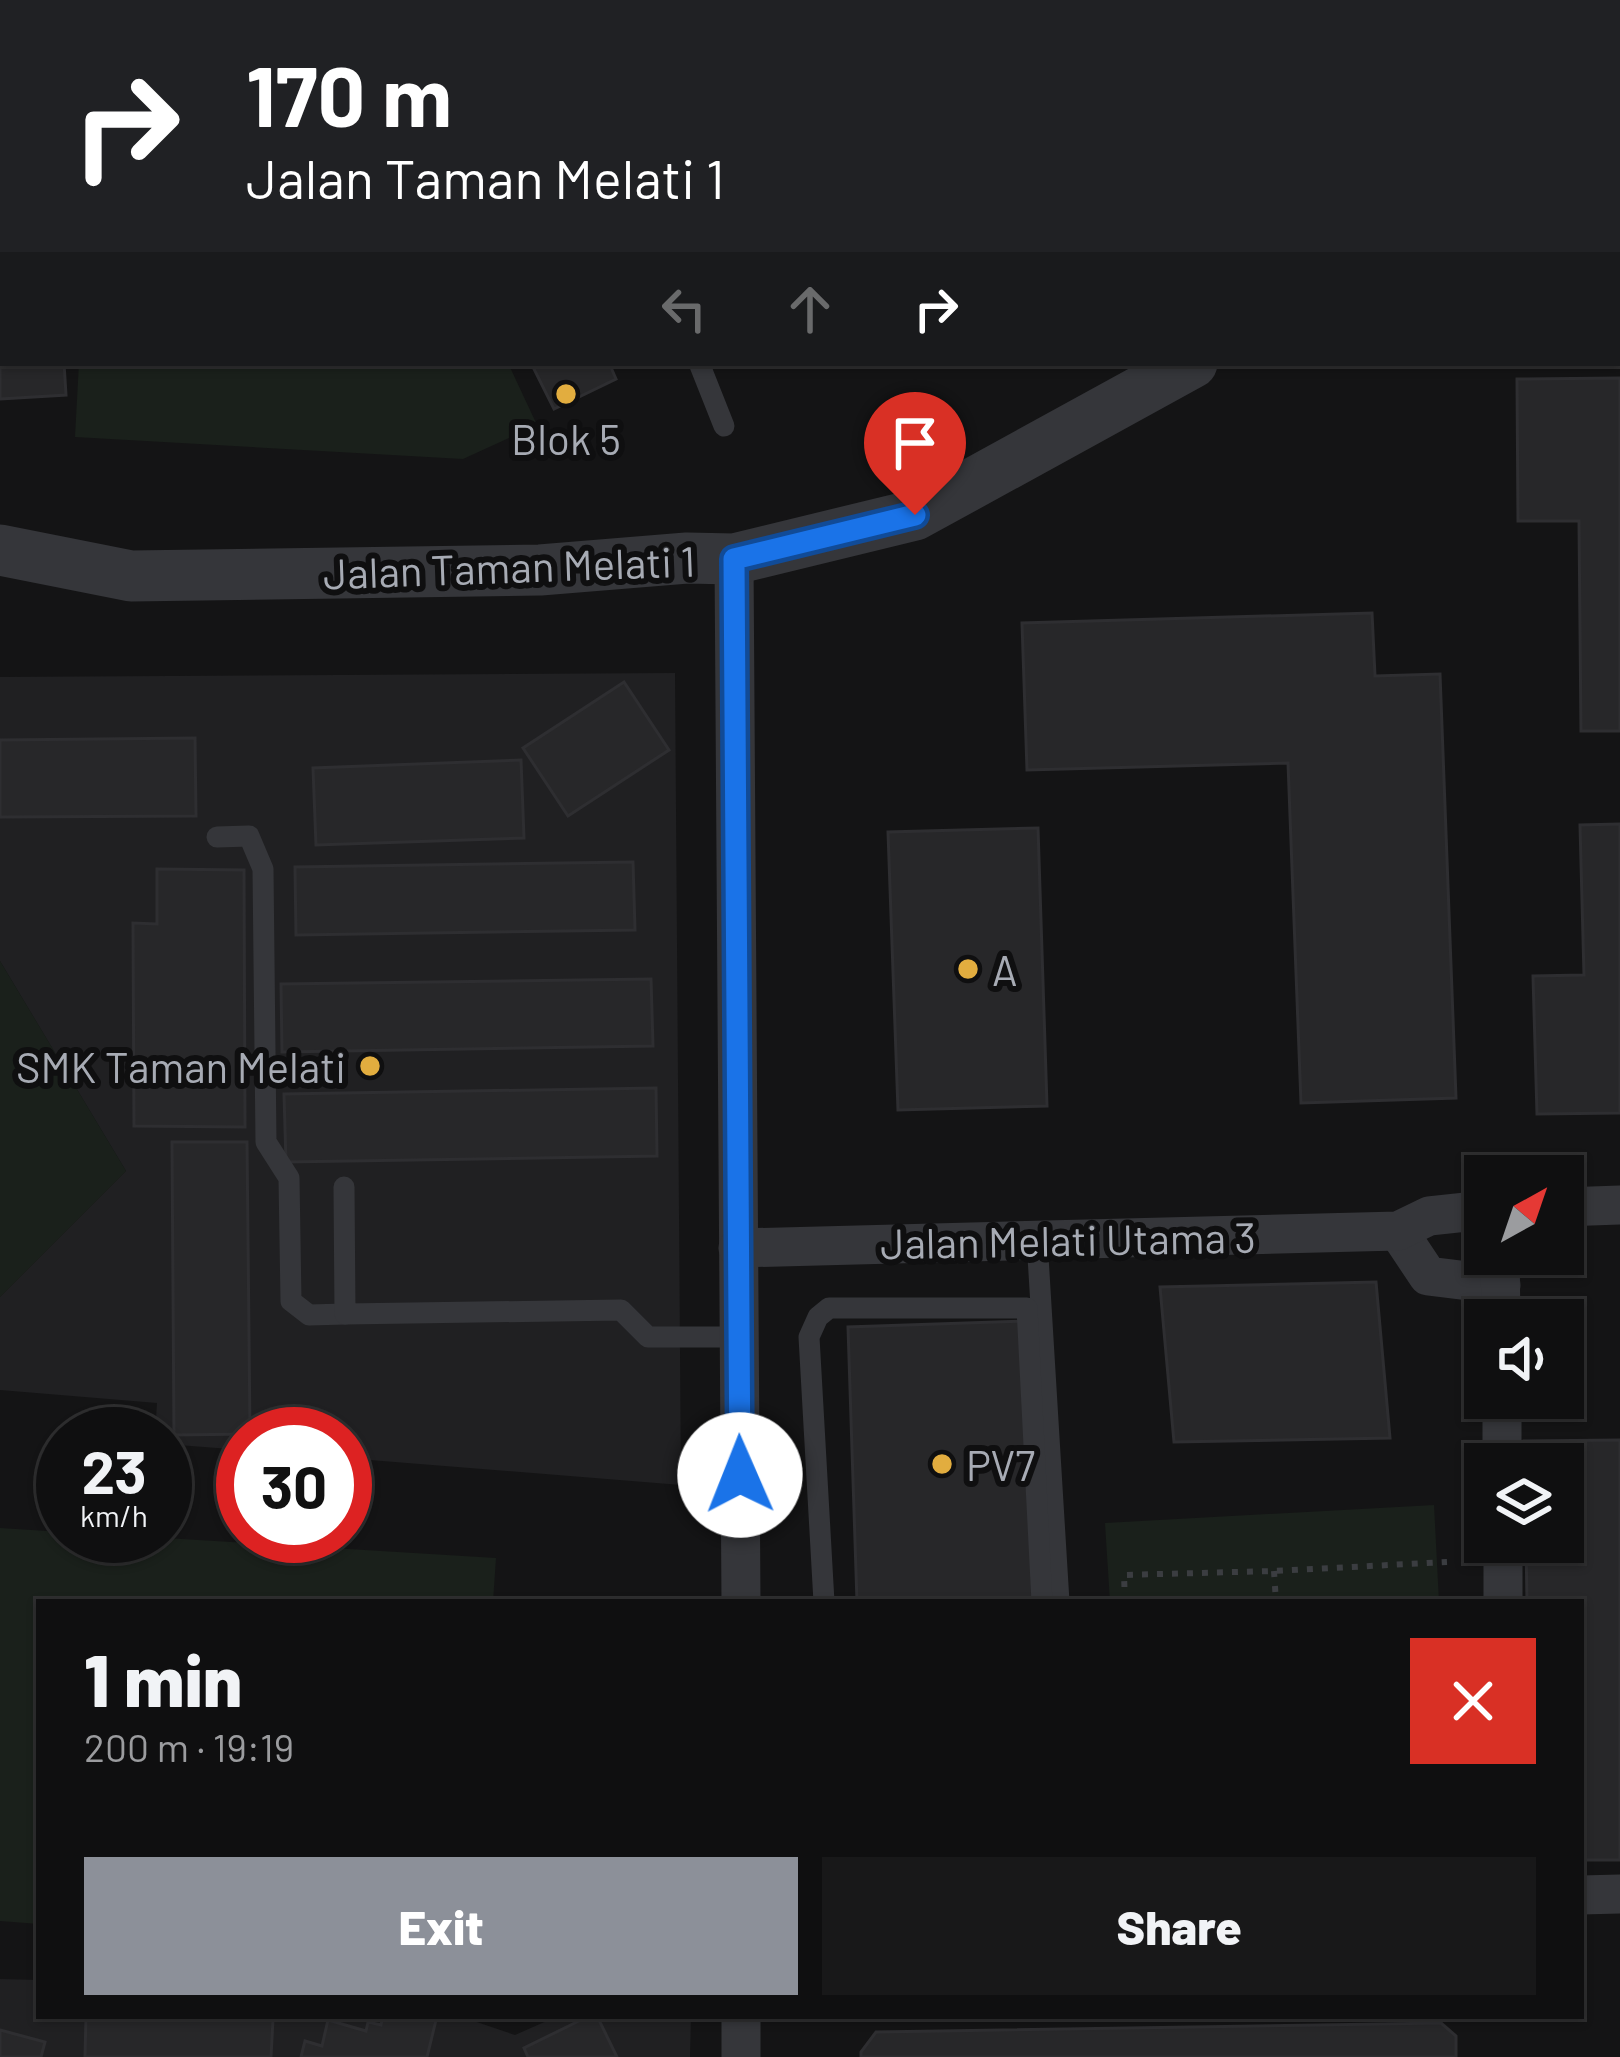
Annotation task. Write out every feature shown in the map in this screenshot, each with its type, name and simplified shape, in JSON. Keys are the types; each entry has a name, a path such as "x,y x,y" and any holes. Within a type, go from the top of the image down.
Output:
{"street":[{"name":"Jalan Taman Melati 1","path":"0,550 130,576 540,570 687,558 734,559 915,515 1187,366"},
{"path":"734,559 742,1599"},
{"path":"1584,1206 1620,1205"},
{"name":"Jalan Melati Utama 3","path":"738,1248 1398,1231 1429,1216 1464,1212"},
{"path":"1398,1231 1428,1276 1501,1286"},
{"path":"1503,1563 1503,1599"},
{"path":"1584,1895 1620,1894"},
{"path":"741,2019 741,2057"}],"lane":[{"path":"700,366 724,425"},
{"path":"217,837 249,836 263,869 266,1142 289,1178 291,1301 309,1315 621,1310 648,1337 738,1337"},
{"path":"344,1187 345,1314"},
{"path":"1037,1240 1059,1599"},
{"path":"824,1599 809,1337 818,1317 829,1308 862,1307 1027,1308 1042,1599"}],"path":[{"path":"1125,1599 1124,1576 1447,1562"},
{"path":"1274,1571 1276,1599"}],"shaded area":[{"path":"79,366 509,366 537,425 463,459 75,437"},
{"name":"SMK Taman Melati","path":"675,673 681,1485 372,1460 372,1407 216,1407 216,1448 192,1446 192,1407 0,1390 0,1297 126,1171 0,961 0,677"},
{"path":"0,961 126,1171 0,1297"},
{"path":"1434,1505 1439,1599 1110,1599 1105,1523"},
{"path":"0,1528 36,1530 36,1563 192,1563 192,1540 216,1541 216,1563 372,1563 372,1551 496,1558 493,1599 36,1599 36,1924 0,1921"},
{"path":"0,1979 36,1980 36,2019 468,2019 515,2035 551,2019 691,2019 690,2057 0,2057"}],"building":[{"path":"0,366 64,366 66,395 0,399"},
{"name":"Blok 5","path":"532,366 610,366 616,379 554,409"},
{"path":"1620,378 1620,731 1581,731 1579,521 1518,521 1517,379"},
{"path":"1372,613 1375,676 1440,674 1456,1098 1301,1103 1288,763 1027,770 1022,623"},
{"path":"624,682 669,750 568,816 523,748"},
{"path":"195,738 196,816 0,817 0,740"},
{"path":"521,760 524,838 316,845 313,768"},
{"path":"1620,824 1620,1113 1537,1114 1533,976 1584,975 1580,825"},
{"name":"A","path":"1038,828 1047,1106 898,1110 888,832"},
{"path":"633,862 635,930 296,935 295,867"},
{"path":"157,869 244,870 245,1127 134,1126 133,923 157,924"},
{"path":"651,979 653,1046 282,1052 281,984"},
{"path":"656,1088 657,1156 286,1162 284,1094"},
{"path":"172,1142 247,1142 250,1407 216,1407 216,1434 192,1435 192,1407 174,1407"},
{"path":"1376,1282 1390,1438 1174,1442 1160,1287"},
{"name":"PV7","path":"1026,1321 1035,1599 857,1599 848,1327"},
{"path":"1620,1440 1620,1860 1584,1860 1584,1599 1527,1599 1526,1563 1584,1563 1584,1443 1524,1443"},
{"path":"86,2019 273,2019 271,2057 85,2057"},
{"path":"382,2019 436,2019 427,2057 301,2057 305,2041 322,2046 328,2020 366,2031 368,2022 381,2025"},
{"path":"583,2019 598,2019 617,2057 528,2057 524,2048"},
{"path":"1441,2023 1456,2036 1456,2057 861,2057 876,2032"},
{"path":"0,2030 45,2042 41,2057 0,2057"}],"place":[{"name":"Blok 5","path":"566,394"},
{"name":"A","path":"968,969"},
{"name":"SMK Taman Melati","path":"370,1066"},
{"name":"PV7","path":"942,1464"}],"route":[{"path":"740,1475 734,559 915,515"}]}
